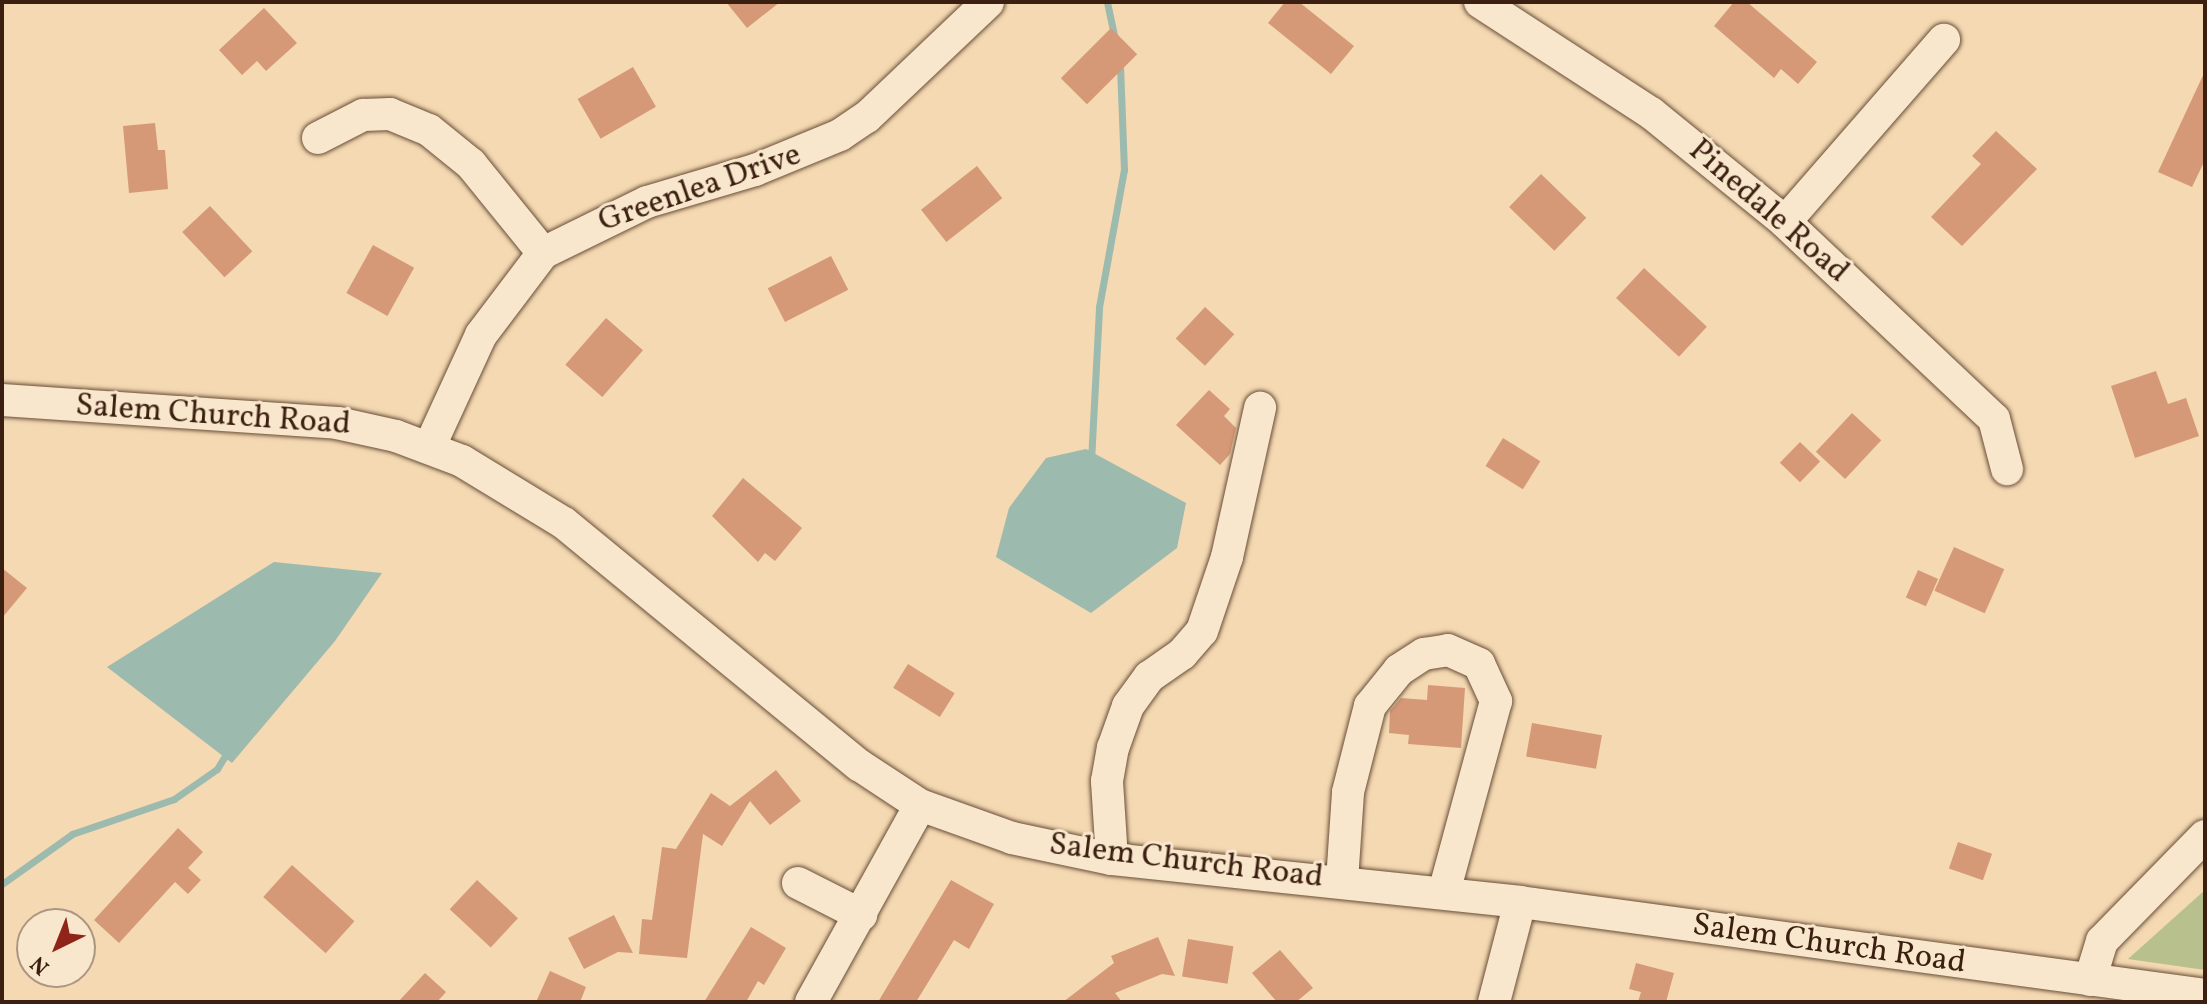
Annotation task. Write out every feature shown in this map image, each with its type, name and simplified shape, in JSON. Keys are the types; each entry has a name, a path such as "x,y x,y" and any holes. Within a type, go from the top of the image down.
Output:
{"street":[{"name":"Greenlea Drive","path":"429,448 481,335 543,253 647,202 755,170 840,135 867,117 988,2"},
{"name":"Pinedale Road","path":"1480,2 1651,113 1785,222 1994,419 2007,469"},
{"path":"1785,222 1944,40"},
{"path":"318,138 363,115 390,114 429,130 471,164 543,253"},
{"name":"Salem Church Road","path":"2,400 298,418 360,426 429,448 502,481 564,523 859,765 920,805 1012,838 1112,859 1520,902 2205,995"},
{"path":"1112,859 1107,781 1113,748 1128,706 1149,677 1202,631 1227,557 1260,408"},
{"path":"1342,881 1348,792 1370,706 1399,670 1424,654 1448,650 1479,664 1496,701 1444,893"},
{"path":"811,1002 920,805"},
{"path":"2090,980 2102,941 2205,836"},
{"path":"798,883 861,915"},
{"path":"1494,1002 1520,902"}],"green space":[{"path":"2205,890 2205,970 2128,959"}],"shaded area":[{"path":"1086,449 1186,503 1177,548 1091,613 996,557 1009,508 1046,458"},
{"path":"274,562 382,573 335,641 232,763 107,667"}],"building":[{"path":"726,2 780,2 747,28"},
{"path":"1285,2 1299,2 1354,46 1331,74 1268,23"},
{"path":"1734,2 1747,2 1817,62 1798,84 1781,69 1774,78 1714,26"},
{"path":"264,8 297,43 266,71 257,61 242,75 219,50"},
{"path":"1111,28 1137,54 1087,104 1061,78"},
{"path":"633,67 656,107 601,139 578,99"},
{"path":"2205,71 2205,160 2192,187 2158,172"},
{"path":"155,123 158,150 165,150 168,189 129,193 123,126"},
{"path":"1996,131 2037,169 1962,246 1931,217 1981,164 1972,156"},
{"path":"977,166 1002,198 946,242 921,210"},
{"path":"1541,174 1586,218 1554,251 1509,207"},
{"path":"210,206 252,251 224,277 182,232"},
{"path":"373,245 414,268 387,316 346,293"},
{"path":"831,256 848,290 785,322 768,288"},
{"path":"1644,268 1707,327 1679,357 1616,298"},
{"path":"1205,307 1234,334 1205,366 1176,338"},
{"path":"606,318 643,350 602,397 565,365"},
{"path":"2156,371 2168,404 2186,398 2199,436 2135,458 2111,386"},
{"path":"1209,390 1230,409 1224,416 1236,428 1230,454 1220,465 1176,425"},
{"path":"1852,413 1881,440 1845,479 1816,452"},
{"path":"1503,438 1540,461 1523,489 1486,466"},
{"path":"1800,442 1820,461 1800,482 1780,463"},
{"path":"743,478 802,528 775,561 765,553 758,562 712,516"},
{"path":"1954,547 2004,569 1985,613 1934,591"},
{"path":"2,568 27,588 2,618"},
{"path":"1918,570 1938,579 1926,606 1906,597"},
{"path":"908,664 955,693 940,717 893,688"},
{"path":"1428,685 1465,688 1461,748 1408,744 1409,735 1389,733 1390,711 1401,698 1427,700"},
{"path":"1532,723 1602,735 1596,769 1526,756"},
{"path":"776,770 801,801 770,825 750,801 722,846 703,834 687,958 639,954 642,919 652,920 662,847 676,849 711,793 730,806"},
{"path":"178,828 203,852 188,868 201,880 188,894 175,882 119,943 96,922 96,918"},
{"path":"1958,842 1992,854 1983,880 1949,868"},
{"path":"292,865 354,921 326,953 263,897"},
{"path":"477,880 518,918 491,947 450,909"},
{"path":"951,880 994,904 969,949 954,940 916,1002 878,1002"},
{"path":"614,915 633,953 618,952 584,969 568,938"},
{"path":"751,927 786,948 764,985 758,981 746,1002 704,1002"},
{"path":"1158,937 1175,976 1162,974 1115,993 1122,1002 1063,1002 1114,963 1111,956"},
{"path":"1188,939 1233,946 1227,984 1182,977"},
{"path":"1280,950 1313,988 1296,1002 1277,1002 1252,973"},
{"path":"1636,963 1674,973 1666,1002 1638,1002 1641,992 1629,989"},
{"path":"550,971 586,987 580,1002 536,1002"},
{"path":"425,973 446,992 437,1002 398,1002"}],"waterway":[{"path":"1107,2 1114,36"},
{"path":"1091,461 1099,307 1124,170 1120,64"},
{"path":"2,884 72,834 174,799 217,769 228,751"}]}
